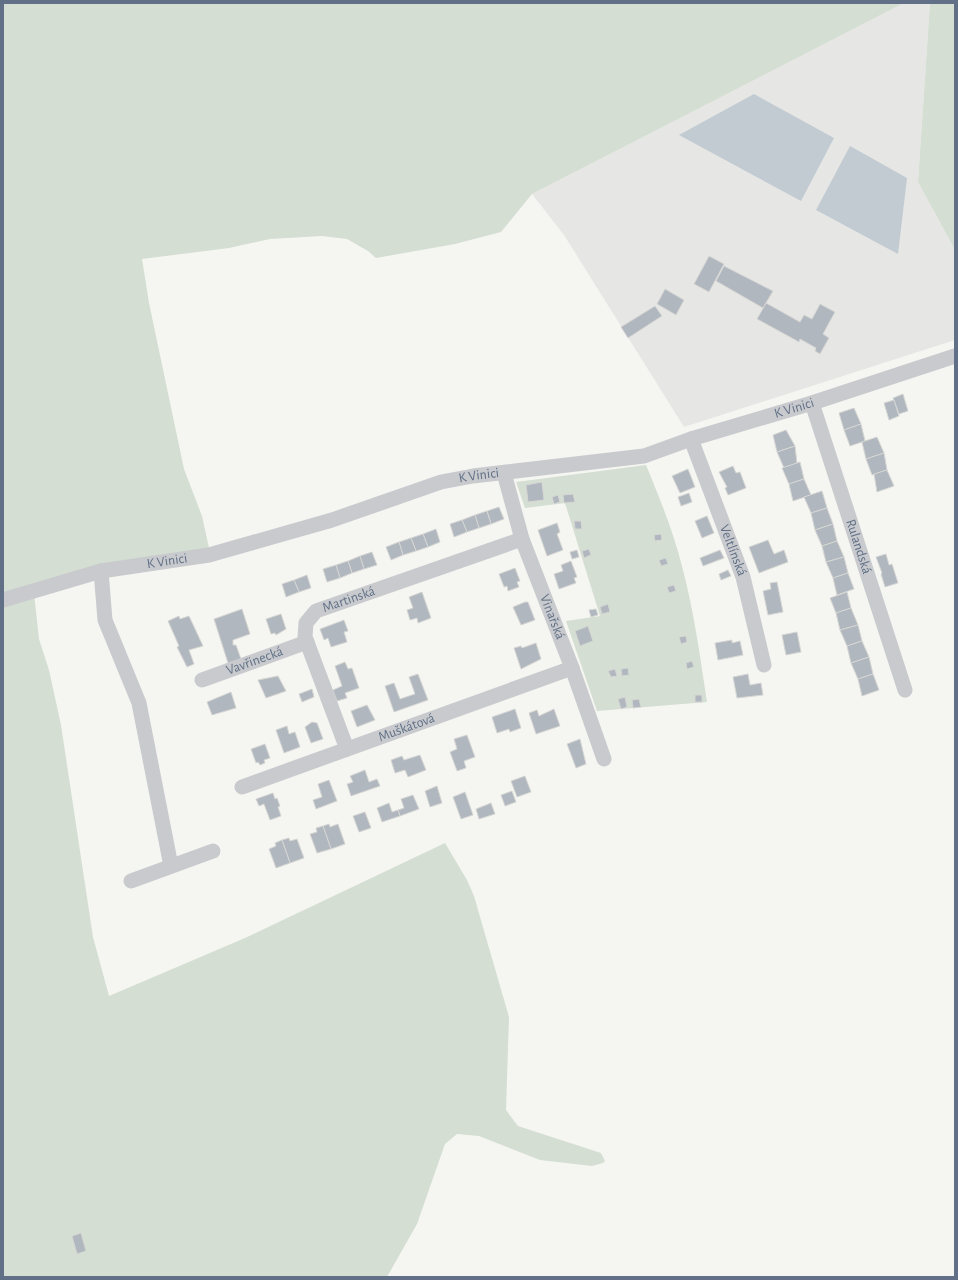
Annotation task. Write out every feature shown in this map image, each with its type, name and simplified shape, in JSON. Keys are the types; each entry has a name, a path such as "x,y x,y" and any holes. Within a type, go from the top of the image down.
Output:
{"street":[{"name":"K Vinici","path":"3,600 101,571 209,555 332,520 441,482 473,476 644,456 691,439 812,403 955,356"},
{"name":"Rulandská","path":"812,403 905,690"},
{"name":"Veltlínská","path":"691,439 744,577 764,665"},
{"name":"Vinařská","path":"504,473 522,539 572,668 604,759"},
{"name":"Martinská","path":"347,749 307,642 306,623 316,612 522,539"},
{"path":"101,571 105,620 139,704 171,866"},
{"name":"Vavřinecká","path":"202,680 307,642"},
{"name":"Muškátová","path":"242,787 572,668"},
{"path":"131,880 213,851"}],"shaded area":[{"path":"3,3 904,3 532,194 501,232 455,244 376,258 368,251 347,239 322,236 270,239 229,248 142,259 149,303 184,469 202,516 209,548 33,584 39,639 49,670 61,725 93,937 109,996 245,938 445,843 467,880 474,896 509,1017 506,1110 518,1126 601,1153 605,1161 592,1166 540,1160 479,1136 457,1134 445,1144 417,1224 387,1277 3,1277"},
{"path":"904,3 930,3 918,182 955,250 955,340 684,427 564,235 532,194"},
{"path":"930,3 955,3 955,250 918,182"},
{"path":"754,94 834,138 801,201 679,135"},
{"path":"850,146 907,178 898,254 816,210"},
{"path":"646,465 670,528 682,566 693,617 707,702 597,711 566,621 600,616 565,503 525,508 516,482"}],"building":[{"path":"709,256 724,264 709,292 694,284"},
{"path":"724,266 773,291 763,308 716,281"},
{"path":"665,289 684,300 676,315 657,304"},
{"path":"766,303 800,322 804,315 812,319 820,304 835,312 823,334 829,338 820,354 815,351 816,348 800,339 799,342 757,319"},
{"path":"655,306 662,316 628,338 621,327"},
{"path":"903,394 908,411 899,414 893,398"},
{"path":"894,400 899,416 889,420 884,403"},
{"path":"854,408 861,424 844,430 839,413"},
{"path":"861,424 865,441 850,446 844,430"},
{"path":"786,430 795,446 777,452 773,435"},
{"path":"877,437 884,453 866,459 862,442"},
{"path":"795,446 797,463 784,468 777,452"},
{"path":"884,453 887,470 872,475 866,459"},
{"path":"800,462 804,479 789,484 782,468"},
{"path":"733,466 736,473 740,472 746,488 728,495 725,488 727,487 719,472"},
{"path":"688,469 695,487 680,493 672,476"},
{"path":"887,470 894,486 877,492 874,474"},
{"path":"804,479 811,495 793,501 789,484"},
{"path":"542,482 544,500 528,502 526,485"},
{"path":"822,491 827,508 811,513 804,497"},
{"path":"689,493 692,502 681,506 678,497"},
{"path":"573,494 575,502 564,503 563,495"},
{"path":"558,495 560,502 554,504 552,497"},
{"path":"499,507 504,519 491,524 487,511"},
{"path":"827,508 833,524 815,530 811,513"},
{"path":"487,511 491,524 479,528 475,515"},
{"path":"475,515 479,528 467,532 462,520"},
{"path":"707,516 714,533 702,538 695,521"},
{"path":"462,520 467,532 454,537 450,524"},
{"path":"574,521 581,521 582,529 575,529"},
{"path":"557,523 560,532 557,534 563,550 547,556 538,530"},
{"path":"833,524 837,541 822,546 815,530"},
{"path":"436,529 440,542 428,547 423,534"},
{"path":"423,534 428,547 416,551 411,538"},
{"path":"661,534 662,540 655,541 654,535"},
{"path":"411,538 416,551 403,555 399,542"},
{"path":"768,540 774,554 784,550 788,562 759,573 749,547"},
{"path":"837,541 844,557 826,562 822,546"},
{"path":"399,542 403,555 391,560 386,547"},
{"path":"589,549 591,555 584,558 582,551"},
{"path":"577,550 579,557 572,559 570,552"},
{"path":"720,550 724,558 703,566 700,558"},
{"path":"372,552 377,565 364,569 360,556"},
{"path":"886,554 889,565 892,564 898,583 885,587 876,557"},
{"path":"360,556 364,569 352,573 348,561"},
{"path":"844,557 848,573 833,578 826,562"},
{"path":"666,558 668,564 661,566 659,560"},
{"path":"348,561 352,573 340,578 336,565"},
{"path":"571,561 577,577 574,578 576,583 559,589 554,574 563,571 561,565"},
{"path":"336,565 340,578 327,582 323,569"},
{"path":"515,568 520,581 517,582 519,587 508,591 507,586 504,587 499,574"},
{"path":"728,570 731,576 721,580 719,574"},
{"path":"848,573 854,589 837,595 833,578"},
{"path":"307,575 311,588 299,592 294,580"},
{"path":"294,580 299,592 286,597 282,584"},
{"path":"777,582 783,612 768,615 763,591 771,589 770,583"},
{"path":"674,585 676,591 669,593 667,587"},
{"path":"422,592 431,618 418,623 417,618 410,620 407,610 413,608 409,597"},
{"path":"847,592 851,608 836,613 830,598"},
{"path":"528,602 535,620 521,625 513,607"},
{"path":"608,604 610,612 602,614 600,607"},
{"path":"851,608 858,625 840,630 836,613"},
{"path":"242,609 250,634 233,640 233,645 236,645 241,659 228,663 214,619"},
{"path":"596,609 598,615 591,617 589,610"},
{"path":"281,614 286,629 276,635 275,633 271,634 266,619"},
{"path":"179,616 180,619 189,616 203,646 189,650 194,664 187,667 177,647 179,646 168,621"},
{"path":"344,620 348,631 344,632 347,642 331,647 328,638 324,640 320,629"},
{"path":"858,625 862,641 847,646 840,630"},
{"path":"588,626 593,641 580,646 575,631"},
{"path":"797,632 801,652 786,655 782,635"},
{"path":"686,636 687,642 681,644 679,637"},
{"path":"732,640 732,643 740,641 743,655 718,660 715,643"},
{"path":"862,641 869,657 851,663 847,646"},
{"path":"536,643 541,659 521,669 514,648 521,646 522,648"},
{"path":"869,657 873,674 858,679 851,663"},
{"path":"692,661 694,667 687,669 686,663"},
{"path":"345,662 348,669 352,668 359,688 345,693 347,698 337,701 333,690 342,686 335,666"},
{"path":"628,668 629,675 622,676 621,669"},
{"path":"615,669 617,676 611,677 608,671"},
{"path":"418,674 428,700 394,712 385,686 394,683 400,699 415,694 409,677"},
{"path":"748,674 750,685 761,683 763,695 737,698 733,677"},
{"path":"873,674 879,690 862,696 858,679"},
{"path":"278,676 286,691 266,698 258,680"},
{"path":"312,689 314,697 302,702 299,694"},
{"path":"231,692 236,708 212,715 207,702"},
{"path":"695,695 702,695 702,702 695,702"},
{"path":"625,697 627,707 621,709 618,699"},
{"path":"639,699 641,707 633,708 632,700"},
{"path":"367,705 375,720 357,727 351,711"},
{"path":"515,709 521,728 510,732 509,729 497,733 492,717"},
{"path":"554,709 560,726 536,734 529,713 537,710 539,716"},
{"path":"312,722 317,723 323,739 311,743 305,727"},
{"path":"287,726 289,734 295,732 300,747 284,753 276,730"},
{"path":"467,735 475,757 464,761 466,768 457,771 450,752 457,749 454,739"},
{"path":"580,739 586,764 576,768 567,744"},
{"path":"265,744 270,758 264,760 265,763 260,765 258,762 256,763 251,749"},
{"path":"420,755 426,770 408,777 405,770 395,773 391,760 402,756 404,760"},
{"path":"365,770 369,782 377,779 380,786 351,796 347,784 353,782 350,776"},
{"path":"525,776 531,792 517,797 511,781"},
{"path":"329,780 337,801 316,809 313,800 322,797 318,784"},
{"path":"437,786 442,803 430,807 425,791"},
{"path":"512,791 516,802 505,806 501,795"},
{"path":"465,792 473,815 461,819 453,797"},
{"path":"273,793 280,806 278,807 281,816 270,820 264,804 259,806 256,799"},
{"path":"413,795 419,809 400,816 398,810 404,808 401,799"},
{"path":"389,803 392,812 398,810 400,816 382,822 377,808"},
{"path":"491,803 495,814 479,819 476,809"},
{"path":"365,812 371,828 359,832 353,816"},
{"path":"329,824 330,827 338,824 345,844 331,849 323,826"},
{"path":"323,826 331,849 317,853 310,834 317,832 316,828"},
{"path":"289,838 290,841 297,839 304,858 290,863 282,840"},
{"path":"282,840 290,863 276,868 269,849 276,846 275,843"},
{"path":"81,1233 86,1251 77,1254 72,1236"}]}
